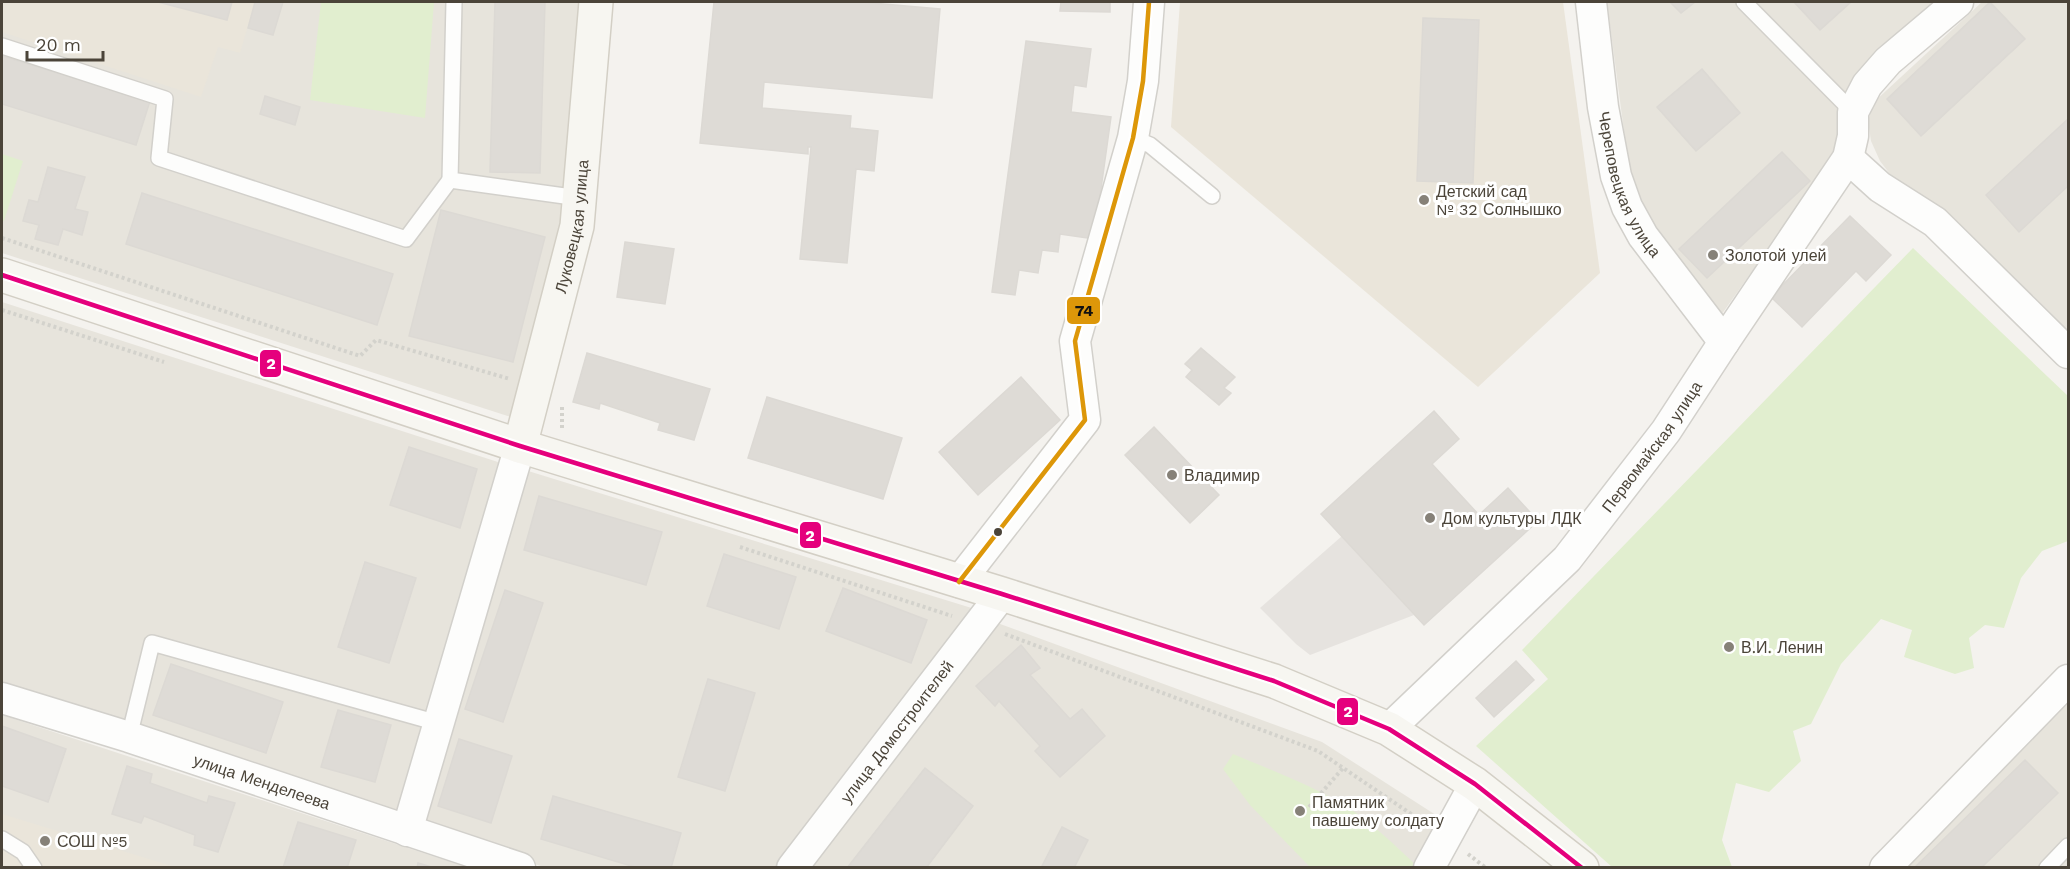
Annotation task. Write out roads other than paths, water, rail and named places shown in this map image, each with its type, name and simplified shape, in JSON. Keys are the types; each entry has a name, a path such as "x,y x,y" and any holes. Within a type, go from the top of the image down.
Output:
{"street":[{"name":"Луковецкая улица","path":"520,446 577,226 596,2"},
{"path":"959,582 1085,420 1075,341 1133,138 1143,81 1149,2"},
{"name":"Череповецкая улица","path":"1591,2 1603,107 1616,176 1627,207 1643,236 1724,342"},
{"name":"Первомайская улица","path":"1389,729 1567,559 1666,431 1848,158 1853,136 1853,112 1867,85 1888,61 1958,2"},
{"path":"1848,158 1880,187 1935,222 2068,353"},
{"path":"2,275 520,446 1002,594 1274,681 1389,729 1475,784 1582,867"},
{"path":"407,831 520,446"},
{"name":"улица Домостроителей","path":"792,867 1002,594"},
{"path":"1885,867 2068,680"},
{"name":"улица Менделеева","path":"2,698 129,737 520,867"},
{"path":"1429,867 1475,784"}],"lane":[{"path":"2,46 165,99 159,158 406,239 450,180 454,2"},
{"path":"1744,2 1853,112"},
{"path":"1133,138 1150,145 1212,196"},
{"path":"450,180 579,198"},
{"path":"129,737 152,643 438,723"},
{"path":"2,839 23,852 34,867"},
{"path":"2047,867 2068,846"}],"place":[{"name":"Детский сад № 32 Солнышко","path":"1424,200"},
{"name":"Золотой улей","path":"1713,255"},
{"name":"Владимир","path":"1172,475"},
{"name":"Дом культуры ЛДК","path":"1430,518"},
{"name":"В.И. Ленин","path":"1729,647"},
{"name":"Памятник павшему солдату","path":"1300,811"},
{"name":"СОШ №5","path":"45,841"}]}
